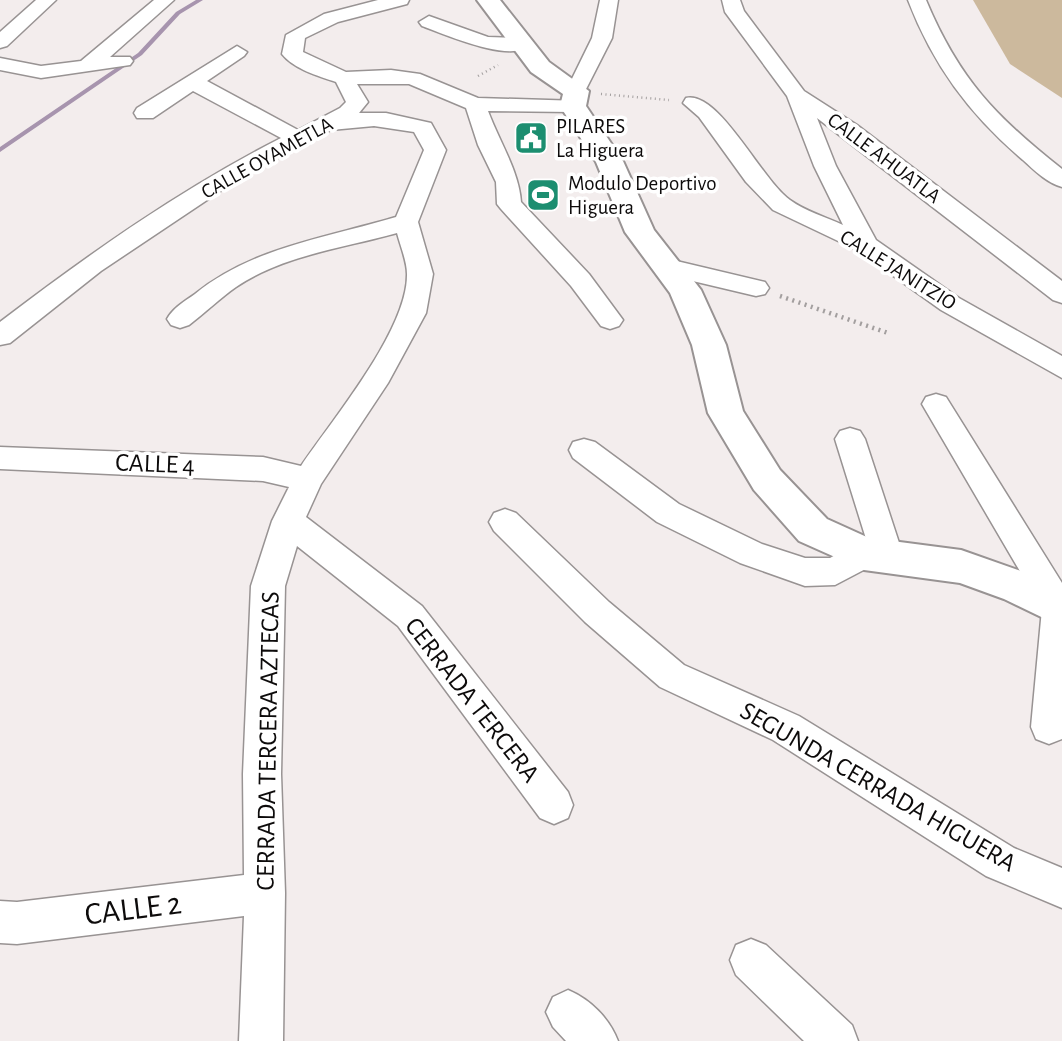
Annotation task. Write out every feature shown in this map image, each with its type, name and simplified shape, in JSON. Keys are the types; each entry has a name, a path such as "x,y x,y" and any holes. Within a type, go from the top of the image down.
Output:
{"street":[{"path":"0,42 47,0"},
{"path":"88,65 165,0"},
{"name":"CALLE OYAMETLA","path":"0,336 92,265 161,219 235,172 348,113 357,102 344,78 318,69 292,54 296,35 331,18 400,0"},
{"path":"488,0 540,67 575,98 589,135 609,161 640,232 685,290 709,345 726,412 767,480 813,530 876,556 961,567 1018,587 1060,608"},
{"path":"575,98 602,38 609,0"},
{"name":"CALLE AHUATLA","path":"731,0 736,12 797,95 849,130 1062,294"},
{"path":"917,0 944,60 965,95 1001,132 1062,180"},
{"path":"429,22 486,43 521,44"},
{"path":"145,113 237,52"},
{"path":"0,64 41,72 123,61"},
{"path":"344,78 413,78 475,104 575,98"},
{"path":"180,319 228,280 267,262 302,248 338,242 406,222 435,150 423,128 399,120 371,117 312,132 192,82"},
{"path":"797,95 825,166 866,245"},
{"name":"CALLE JANITZIO","path":"694,103 707,112 754,177 781,205 866,245 950,304 1062,368"},
{"path":"475,104 489,145 508,182 509,204 580,280 610,320"},
{"name":"CERRADA TERCERA AZTECAS","path":"261,1041 265,893 262,774 268,586 288,521 309,478 378,376 413,313 420,274 406,222"},
{"path":"668,267 756,288"},
{"path":"936,404 1060,608 1049,727"},
{"path":"850,439 876,556"},
{"path":"584,450 668,513 751,554 804,572 835,572 876,556"},
{"name":"CALLE 4","path":"0,458 263,469 309,478"},
{"name":"CERRADA TERCERA","path":"288,521 410,616 554,805"},
{"name":"SEGUNDA CERRADA HIGUERA","path":"505,522 597,612 672,676 786,728 1000,862 1062,888"},
{"name":"CALLE 2","path":"0,922 17,923 265,893"},
{"path":"751,960 836,1041"}],"path":[{"path":"575,98 694,103"},
{"path":"756,288 888,333"}],"shaded area":[{"path":"973,0 1062,0 1062,98 1010,64"}],"waterway":[{"path":"0,150 140,54 178,13 200,0"}],"place":[{"name":"PILARES La Higuera","path":"531,138"},
{"name":"Modulo Deportivo Higuera","path":"543,195"}]}
